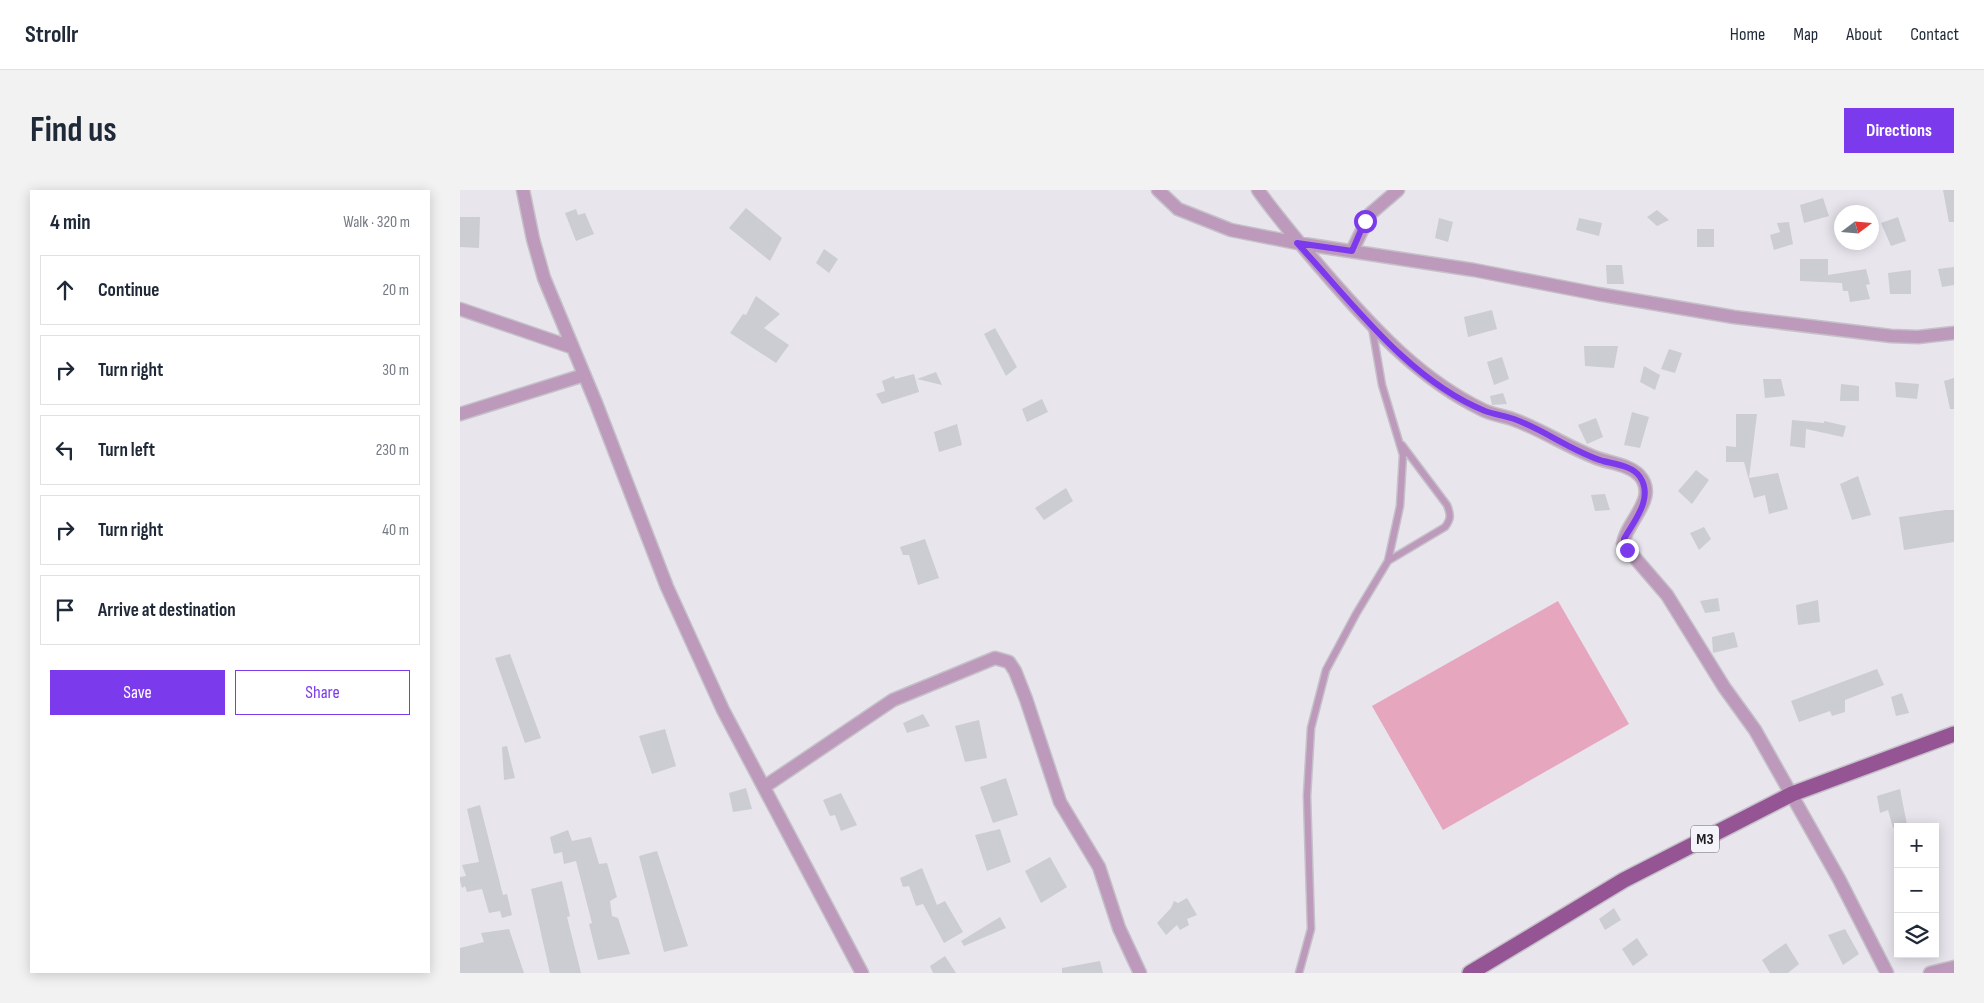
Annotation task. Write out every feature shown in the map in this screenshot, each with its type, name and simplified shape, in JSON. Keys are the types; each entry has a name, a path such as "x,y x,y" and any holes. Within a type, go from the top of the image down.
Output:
{"main road":[{"name":"M3","path":"1470,973 1624,880 1792,794 1954,734"}],"street":[{"path":"523,190 533,240 544,278 667,587 723,710 862,973"},
{"path":"1158,190 1178,209 1230,230 1297,243 1474,270 1598,294 1734,316 1891,336 1918,337 1954,333"},
{"path":"1258,190 1297,243 1372,326 1408,360 1459,397 1485,411 1515,420 1565,446 1633,470 1640,476 1645,489 1645,499 1624,544 1677,610 1724,687 1755,730 1839,879 1882,972"},
{"path":"1352,251 1370,214 1398,190"},
{"path":"460,309 571,347"},
{"path":"460,414 584,375"},
{"path":"764,787 893,700 995,658 1009,662 1016,671 1060,802 1099,867 1119,928 1140,973"},
{"path":"1930,973 1954,967"}],"lane":[{"path":"1299,973 1304,961 1311,928 1307,796 1312,728 1326,670 1356,614 1388,561 1400,506 1403,455 1382,385 1372,326"},
{"path":"1388,561 1445,527 1450,521 1451,514 1447,505 1400,442"}],"shaded area":[{"path":"1558,601 1629,724 1443,830 1372,706"}],"building":[{"path":"1943,190 1954,190 1954,222 1949,222"},
{"path":"1823,198 1829,216 1804,223 1800,205"},
{"path":"746,208 782,238 770,261 729,228"},
{"path":"576,209 578,215 585,213 594,234 576,241 565,213"},
{"path":"1657,210 1669,220 1657,226 1647,217"},
{"path":"460,217 480,217 479,248 460,247"},
{"path":"1898,217 1906,241 1891,246 1881,223"},
{"path":"1439,218 1453,222 1448,242 1435,238"},
{"path":"1579,218 1602,223 1599,236 1576,230"},
{"path":"1789,222 1793,244 1774,250 1770,235 1780,232 1777,223"},
{"path":"1697,229 1714,229 1714,247 1697,247"},
{"path":"824,249 838,259 829,273 816,263"},
{"path":"1800,259 1828,259 1828,275 1866,269 1870,284 1866,285 1870,299 1850,302 1848,291 1843,291 1842,283 1800,281"},
{"path":"1606,265 1622,265 1624,284 1607,284"},
{"path":"1954,267 1954,285 1942,287 1938,269"},
{"path":"1911,270 1911,294 1890,294 1888,273"},
{"path":"756,296 780,314 764,328 789,345 776,363 730,333 743,314 746,315"},
{"path":"1492,310 1497,329 1468,337 1464,317"},
{"path":"995,328 1017,367 1006,376 984,334"},
{"path":"1584,346 1618,346 1614,368 1585,366"},
{"path":"1669,349 1682,353 1675,373 1661,369"},
{"path":"1502,357 1509,379 1494,385 1487,362"},
{"path":"1644,366 1660,375 1655,390 1640,382"},
{"path":"936,372 942,385 917,379"},
{"path":"914,374 919,392 882,404 876,394 885,391 882,381 894,376 895,379"},
{"path":"1954,378 1954,409 1950,409 1944,381"},
{"path":"1763,379 1781,379 1785,396 1765,398"},
{"path":"1895,382 1919,384 1917,399 1896,397"},
{"path":"1841,384 1859,386 1859,401 1840,401"},
{"path":"1503,393 1507,404 1492,405 1490,396"},
{"path":"1042,399 1048,412 1027,422 1022,409"},
{"path":"1632,412 1649,417 1640,448 1624,445"},
{"path":"1736,414 1757,414 1749,478 1778,473 1788,509 1769,514 1765,495 1754,498 1744,462 1726,462 1726,446 1736,447"},
{"path":"1596,418 1603,437 1587,444 1578,425"},
{"path":"1792,420 1824,423 1824,421 1846,426 1843,437 1806,429 1805,448 1790,446"},
{"path":"957,424 962,445 939,452 934,432"},
{"path":"1696,470 1709,480 1692,504 1678,491"},
{"path":"1858,476 1871,515 1852,520 1840,484"},
{"path":"1066,488 1073,501 1044,520 1035,508"},
{"path":"1605,494 1610,510 1595,511 1591,495"},
{"path":"1954,510 1954,542 1904,550 1899,517"},
{"path":"1704,527 1711,539 1699,550 1690,533"},
{"path":"925,539 939,578 918,585 909,555 903,555 900,547"},
{"path":"1718,598 1720,611 1705,613 1700,601"},
{"path":"1818,600 1820,622 1798,625 1796,605"},
{"path":"1734,632 1738,647 1713,653 1712,637"},
{"path":"510,654 541,738 525,743 495,658"},
{"path":"1877,669 1884,685 1845,700 1845,712 1832,716 1830,711 1799,722 1791,701"},
{"path":"1902,693 1909,713 1896,716 1891,697"},
{"path":"923,714 930,726 907,733 903,723"},
{"path":"979,720 987,758 965,762 955,726"},
{"path":"665,729 676,766 652,774 639,736"},
{"path":"507,746 515,778 504,780 502,747"},
{"path":"1006,778 1018,815 993,823 980,787"},
{"path":"746,788 752,809 733,812 729,793"},
{"path":"1900,789 1907,823 1894,823 1893,828 1888,810 1880,813 1877,796"},
{"path":"841,793 857,825 841,831 835,815 830,816 823,800"},
{"path":"480,805 503,895 507,894 512,915 502,918 500,911 489,913 482,889 467,892 465,886 462,888 460,881 460,877 466,876 462,865 479,862 467,809"},
{"path":"1000,829 1011,862 987,871 975,835"},
{"path":"568,830 572,841 591,837 599,864 607,863 617,897 610,901 612,916 618,918 630,954 598,960 589,924 592,923 576,861 564,864 562,852 554,854 550,837"},
{"path":"657,851 688,946 664,952 639,856"},
{"path":"1050,857 1067,887 1041,903 1025,871"},
{"path":"922,868 937,905 945,901 963,932 944,943 923,904 916,906 909,886 903,887 900,878"},
{"path":"562,881 570,916 567,917 581,973 550,973 531,889"},
{"path":"1187,898 1197,915 1187,919 1189,925 1180,930 1177,925 1166,935 1157,923 1171,908 1174,901 1178,903"},
{"path":"1614,908 1621,920 1605,930 1599,919"},
{"path":"1000,917 1006,928 964,946 961,941"},
{"path":"509,929 524,973 460,973 460,948 484,942 481,933"},
{"path":"1845,929 1859,954 1843,965 1828,935"},
{"path":"1637,938 1648,955 1633,966 1622,949"},
{"path":"1786,943 1799,964 1788,973 1770,973 1762,960"},
{"path":"945,956 956,973 933,973 930,966"},
{"path":"1100,961 1103,973 1062,973 1062,968"}],"route":[{"path":"1365,221 1352,251 1297,243 1372,326 1408,360 1442,387 1485,411 1515,420 1565,446 1600,460 1623,466 1633,470 1640,476 1645,489 1645,499 1624,539 1627,550"}]}
